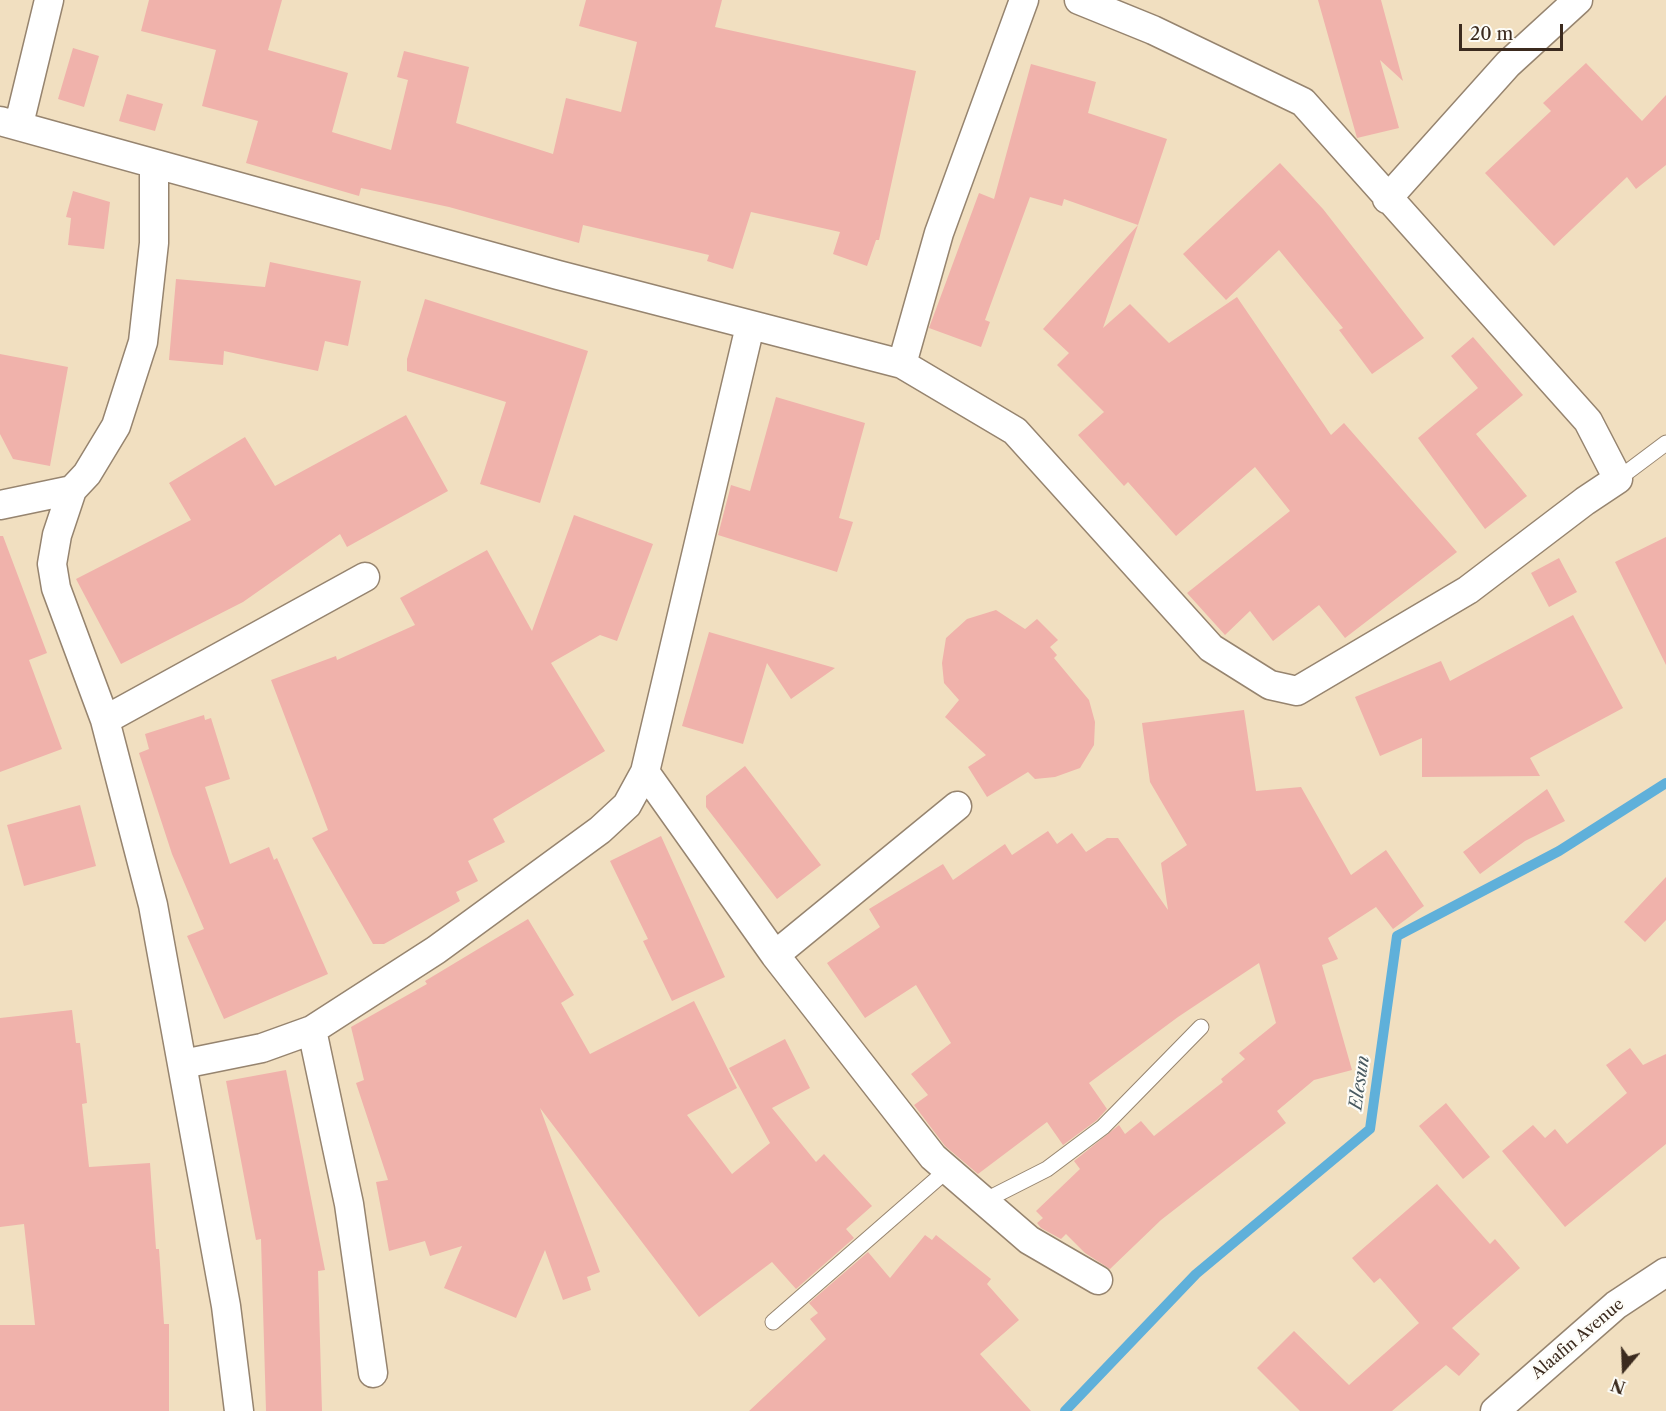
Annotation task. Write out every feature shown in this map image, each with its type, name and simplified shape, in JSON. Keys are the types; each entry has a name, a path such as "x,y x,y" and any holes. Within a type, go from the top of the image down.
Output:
{"street":[{"path":"49,0 10,122 154,165 750,326 902,364 1015,431 1212,648 1240,668 1285,690 1297,691 1308,688 1468,590 1585,501 1618,479 1588,421 1303,102 1153,30 1080,0"},
{"path":"902,364 939,233 1024,0"},
{"path":"1387,198 1508,64 1578,0"},
{"path":"154,165 154,243 143,342 116,426 87,474 72,490 57,535 52,564 56,588 105,720 153,905 226,1306 239,1411"},
{"path":"183,1064 262,1048 312,1030 436,950 600,830 627,805 645,772 750,326"},
{"path":"0,506 72,490"},
{"path":"105,720 365,578"},
{"path":"645,772 775,955 946,1171 1029,1240 1098,1280"},
{"path":"775,955 957,806"},
{"path":"312,1030 349,1204 373,1373"},
{"name":"Alaafin Avenue","path":"1495,1411 1616,1305 1666,1272"}],"lane":[{"path":"1618,479 1666,443"},
{"path":"982,1202 1047,1169 1103,1127 1201,1027"},
{"path":"773,1322 946,1171"}],"building":[{"path":"149,0 282,0 268,50 348,73 332,132 391,150 408,80 397,77 404,51 469,67 456,123 553,154 566,98 621,112 637,42 579,26 586,0 722,0 715,27 916,71 879,240 876,240 867,266 833,254 840,232 751,212 733,269 707,261 709,255 583,225 579,243 449,207 361,188 359,196 246,163 258,121 202,106 216,50 141,31"},
{"path":"1318,0 1381,0 1403,81 1380,60 1399,128 1357,138"},
{"path":"73,48 99,56 84,107 58,99"},
{"path":"1586,63 1642,121 1666,95 1666,165 1636,189 1627,177 1554,246 1485,173 1551,111 1543,103"},
{"path":"1031,64 1096,82 1088,113 1167,139 1138,225 1064,199 1062,206 1030,197 985,320 990,322 981,347 929,328 979,193 994,199"},
{"path":"127,94 163,104 155,131 119,121"},
{"path":"1280,163 1323,209 1424,338 1372,374 1339,330 1343,328 1279,250 1226,300 1183,254"},
{"path":"73,191 110,202 104,249 68,245 71,218 66,217"},
{"path":"1138,225 1103,328 1130,304 1169,343 1237,297 1331,435 1344,423 1457,552 1345,638 1319,605 1273,641 1250,611 1225,635 1187,593 1290,511 1255,467 1176,536 1128,482 1124,486 1078,435 1104,412 1057,365 1069,353 1043,329"},
{"path":"270,262 361,281 348,346 325,341 318,371 224,351 223,365 169,360 176,279 265,287"},
{"path":"425,299 588,351 540,503 480,484 506,402 407,371 407,359"},
{"path":"1473,337 1523,395 1476,434 1527,496 1485,529 1418,438 1478,388 1451,356"},
{"path":"0,354 68,367 50,466 13,459 0,434"},
{"path":"776,397 865,423 839,518 853,522 837,572 718,535 731,485 750,491"},
{"path":"406,415 448,491 347,547 340,534 243,602 121,664 76,579 191,520 169,483 245,437 275,486"},
{"path":"574,515 653,544 617,641 600,635 551,663 605,751 493,819 505,842 468,861 478,881 456,892 460,901 384,944 373,944 312,838 328,830 271,680 336,656 337,660 415,625 400,598 487,550 532,631"},
{"path":"0,536 3,536 47,653 29,660 62,749 0,772"},
{"path":"1666,537 1666,665 1615,562"},
{"path":"1559,558 1577,592 1549,607 1531,573"},
{"path":"996,610 1025,629 1037,619 1058,640 1050,647 1057,655 1054,658 1089,700 1095,722 1094,745 1080,768 1055,777 1035,779 1028,772 987,797 968,767 986,755 945,717 959,700 944,683 942,663 946,638 967,619"},
{"path":"1573,615 1623,708 1530,758 1540,776 1422,777 1422,738 1380,756 1355,697 1441,661 1450,681"},
{"path":"709,632 835,668 791,699 767,663 743,744 682,726"},
{"path":"1244,710 1256,791 1301,787 1351,875 1386,850 1424,906 1393,929 1376,907 1328,938 1338,959 1322,965 1352,1070 1314,1080 1277,1111 1286,1123 1161,1220 1110,1269 1085,1253 1066,1234 1061,1239 1041,1228 1037,1223 1043,1218 1036,1211 1080,1169 1074,1161 1119,1125 1125,1134 1141,1121 1154,1136 1223,1082 1221,1079 1245,1059 1239,1053 1276,1023 1259,963 1178,1017 1089,1083 1107,1109 1097,1120 1063,1145 1047,1122 978,1174 945,1146 914,1105 928,1095 911,1074 951,1043 916,985 865,1018 827,963 880,927 869,909 943,864 953,880 1005,844 1012,855 1048,831 1057,844 1072,833 1086,852 1107,838 1118,838 1168,910 1161,863 1187,845 1150,782 1142,723"},
{"path":"204,715 205,720 211,718 230,779 205,787 230,864 269,847 274,860 277,858 328,974 224,1019 187,936 204,929 172,854 139,753 149,749 145,734"},
{"path":"745,766 821,865 777,899 706,807 706,796"},
{"path":"1547,789 1565,821 1525,841 1480,874 1463,852"},
{"path":"80,805 96,866 24,886 7,825"},
{"path":"661,836 725,977 672,1001 643,941 648,939 610,861"},
{"path":"1666,877 1666,920 1645,942 1624,922"},
{"path":"528,919 574,995 561,1003 590,1054 694,1001 737,1088 687,1115 732,1174 770,1143 729,1068 785,1039 810,1088 772,1108 816,1162 824,1154 872,1206 846,1229 854,1238 796,1289 772,1262 699,1317 540,1108 600,1272 587,1277 591,1290 563,1300 545,1250 516,1318 444,1288 462,1246 430,1256 425,1241 389,1251 376,1182 388,1180 356,1083 364,1080 351,1027 427,984 425,981"},
{"path":"72,1010 76,1043 80,1043 87,1103 82,1104 89,1167 150,1163 164,1324 169,1324 169,1411 0,1411 0,1325 35,1325 24,1224 0,1227 0,1018"},
{"path":"1630,1048 1643,1065 1666,1054 1666,1144 1565,1227 1502,1151 1533,1125 1545,1138 1555,1129 1567,1144 1627,1093 1606,1065"},
{"path":"286,1070 325,1270 318,1271 322,1411 266,1411 261,1239 256,1240 226,1081"},
{"path":"1446,1103 1490,1157 1463,1179 1419,1126"},
{"path":"1437,1184 1490,1244 1495,1239 1520,1268 1452,1328 1480,1354 1459,1376 1446,1365 1392,1411 1300,1411 1257,1368 1294,1331 1349,1385 1419,1323 1380,1278 1374,1283 1352,1258"},
{"path":"925,1235 932,1240 936,1235 991,1279 987,1284 1019,1320 980,1354 1031,1411 749,1411 826,1339 810,1319 818,1313 809,1303 868,1252 890,1278"}],"waterway":[{"name":"Elesun","path":"1065,1411 1196,1274 1370,1129 1397,936 1559,851 1666,783"}]}
